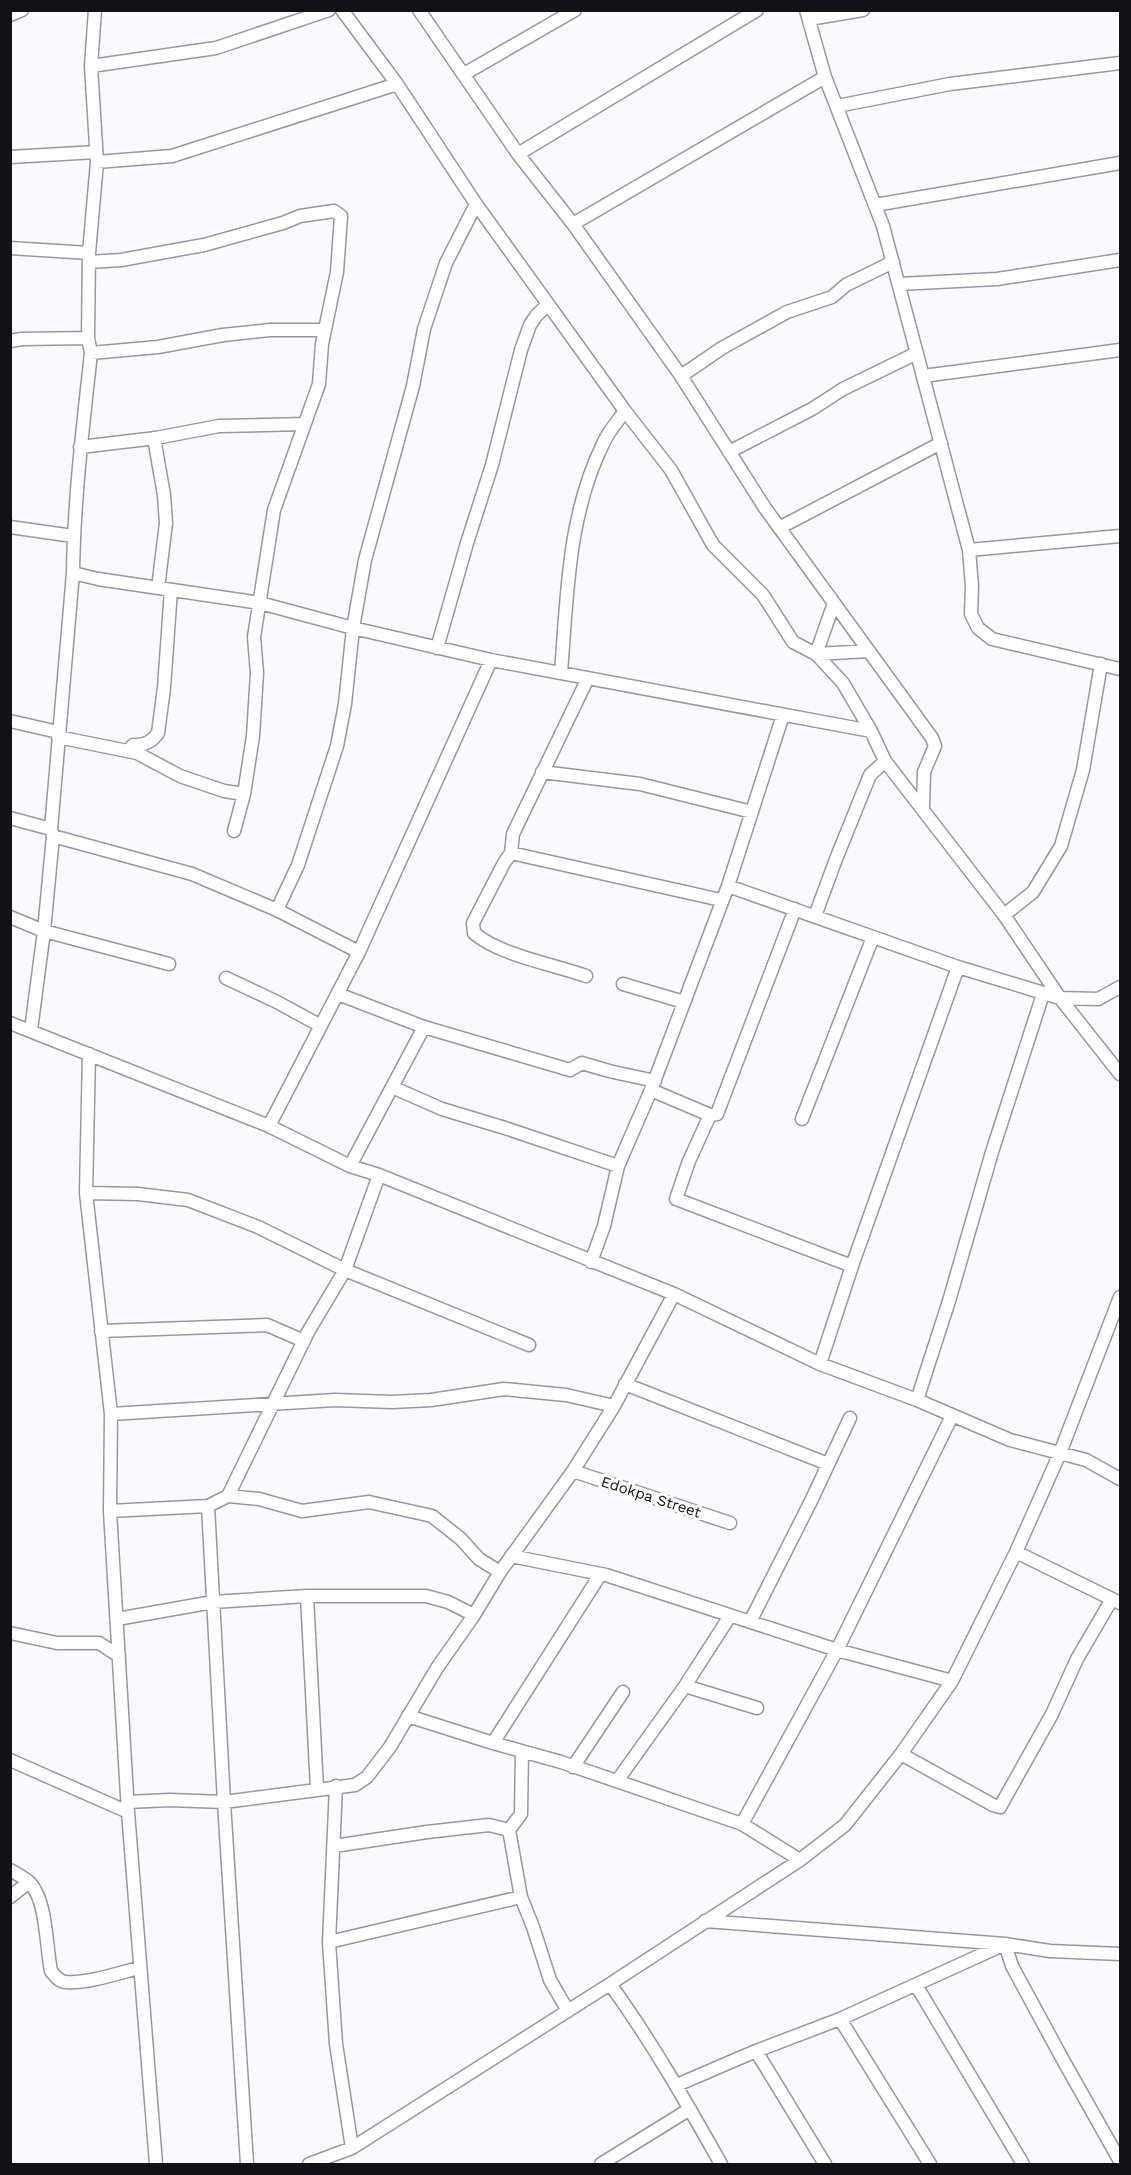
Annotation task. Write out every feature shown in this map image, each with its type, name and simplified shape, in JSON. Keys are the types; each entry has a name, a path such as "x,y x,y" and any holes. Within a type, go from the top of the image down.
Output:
{"street":[{"path":"10,15 22,10"},
{"path":"31,1030 44,931 58,735 73,573 73,536 80,447 91,353 88,338 89,258 97,157 91,66 95,10"},
{"path":"91,66 216,48 329,10"},
{"path":"342,10 397,84 476,204 625,411 671,470 713,545 763,595 793,642 816,654 843,683 871,731 885,761 1004,915 1060,999 1120,1074"},
{"path":"419,10 518,154 573,224 681,376 780,528 932,738 935,746 924,772 923,808"},
{"path":"464,74 575,10"},
{"path":"518,154 757,10"},
{"path":"863,10 807,15 825,77 884,226 969,550 972,586 971,615 978,628 992,639 1120,669"},
{"path":"837,106 950,84 1120,63"},
{"path":"573,224 825,77"},
{"path":"10,157 172,156 397,84"},
{"path":"875,205 1120,163"},
{"path":"277,910 298,865 337,746 345,704 353,628 364,560 413,386 424,329 446,263 476,204"},
{"path":"10,248 121,260 204,245 300,216 338,212 341,216 337,272 325,330 319,384 274,510 254,637 257,673 253,736 244,794 234,831"},
{"path":"899,284 997,279 1120,260"},
{"path":"681,376 722,348 787,312 832,297 846,285 893,262"},
{"path":"437,648 492,465 521,350 530,325 549,305"},
{"path":"91,353 158,347 224,335 270,330 325,330"},
{"path":"10,341 88,338"},
{"path":"923,376 1120,350"},
{"path":"729,452 813,409 843,389 917,353"},
{"path":"561,673 568,569 579,509 602,444 625,411"},
{"path":"80,447 154,438 219,426 304,424"},
{"path":"128,752 133,745 144,745 154,740 158,734 164,688 166,523 164,495 154,438"},
{"path":"780,528 941,443"},
{"path":"10,527 73,536"},
{"path":"969,550 1120,536"},
{"path":"73,573 98,579 260,603 353,628 491,660 871,731"},
{"path":"816,654 834,603"},
{"path":"816,654 869,651"},
{"path":"269,1126 359,952 491,660"},
{"path":"1004,915 1033,892 1061,846 1083,770 1101,664"},
{"path":"586,976 506,951 474,933 473,922 504,862 511,854 513,834 588,678"},
{"path":"591,1262 604,1226 618,1166 653,1085 728,886 783,715"},
{"path":"10,720 58,735 137,753 191,780 224,791 244,794"},
{"path":"815,916 870,775 885,761"},
{"path":"542,772 640,784 752,812"},
{"path":"10,818 52,833 192,874 277,910 359,952"},
{"path":"511,854 721,900"},
{"path":"728,886 958,967 1060,999 1098,999 1120,987"},
{"path":"338,994 424,1027 570,1070 582,1063 609,1071 653,1085 710,1115 717,1114 795,909"},
{"path":"10,917 44,931 169,964"},
{"path":"802,1119 873,937"},
{"path":"820,1364 852,1266 958,967"},
{"path":"226,978 321,1026"},
{"path":"623,984 684,1002"},
{"path":"917,1400 949,1301 992,1152 1043,994"},
{"path":"10,1023 269,1126 350,1166 379,1175 675,1294 820,1364 917,1400 1010,1440 1086,1460 1120,1479"},
{"path":"350,1166 424,1027"},
{"path":"89,1054 86,1193 111,1414 110,1511 139,1968 156,2164"},
{"path":"392,1087 442,1109 618,1166"},
{"path":"710,1115 689,1161 676,1199 852,1266"},
{"path":"228,1496 304,1341 345,1270 379,1175"},
{"path":"86,1193 138,1194 188,1200 258,1227 345,1270 529,1345"},
{"path":"10,1760 128,1807 169,1800 224,1802 355,1785 367,1777 390,1747 437,1668 474,1616 500,1572 573,1471 614,1406 675,1294"},
{"path":"310,2164 352,2148 800,1860 845,1825 901,1754 952,1681 1016,1552 1060,1453 1120,1297"},
{"path":"101,1331 267,1325 304,1341"},
{"path":"626,1384 828,1464"},
{"path":"111,1414 272,1406 335,1400 392,1402 431,1400 504,1389 566,1395 614,1406"},
{"path":"742,1824 837,1650 952,1416"},
{"path":"750,1622 850,1418"},
{"name":"Edokpa Street","path":"573,1471 730,1523"},
{"path":"110,1511 208,1506 228,1496 260,1499 302,1511 369,1502 432,1516 461,1539 479,1559 500,1572"},
{"path":"208,1506 247,2164"},
{"path":"901,1754 993,1805 1000,1806 1052,1714 1077,1659 1116,1601 1016,1552"},
{"path":"511,1556 606,1575 837,1650 952,1681"},
{"path":"494,1743 600,1575"},
{"path":"117,1619 213,1602 307,1596 426,1596 448,1602 474,1616"},
{"path":"307,1596 317,1789"},
{"path":"617,1781 730,1616"},
{"path":"10,1633 57,1643 99,1642 120,1656"},
{"path":"684,1686 757,1708"},
{"path":"573,1767 623,1692"},
{"path":"408,1716 617,1781 742,1824 800,1860"},
{"path":"508,1830 521,1814 522,1752"},
{"path":"336,1786 329,1942 336,2044 352,2148"},
{"path":"334,1846 427,1832 489,1826 508,1830"},
{"path":"508,1830 521,1897 550,1980 568,2011"},
{"path":"10,1870 29,1882 37,1892 51,1971 56,1978 65,1982 78,1981 139,1968"},
{"path":"10,1897 29,1882"},
{"path":"329,1942 521,1897"},
{"path":"705,1921 1005,1944 1050,1951 1120,1954"},
{"path":"677,2085 756,2051 840,2019 1005,1944"},
{"path":"1005,1944 1012,1966 1120,2161"},
{"path":"610,1984 639,2023 721,2164"},
{"path":"916,1985 1023,2164"},
{"path":"840,2019 930,2164"},
{"path":"756,2051 825,2164"},
{"path":"601,2164 690,2109"}]}
